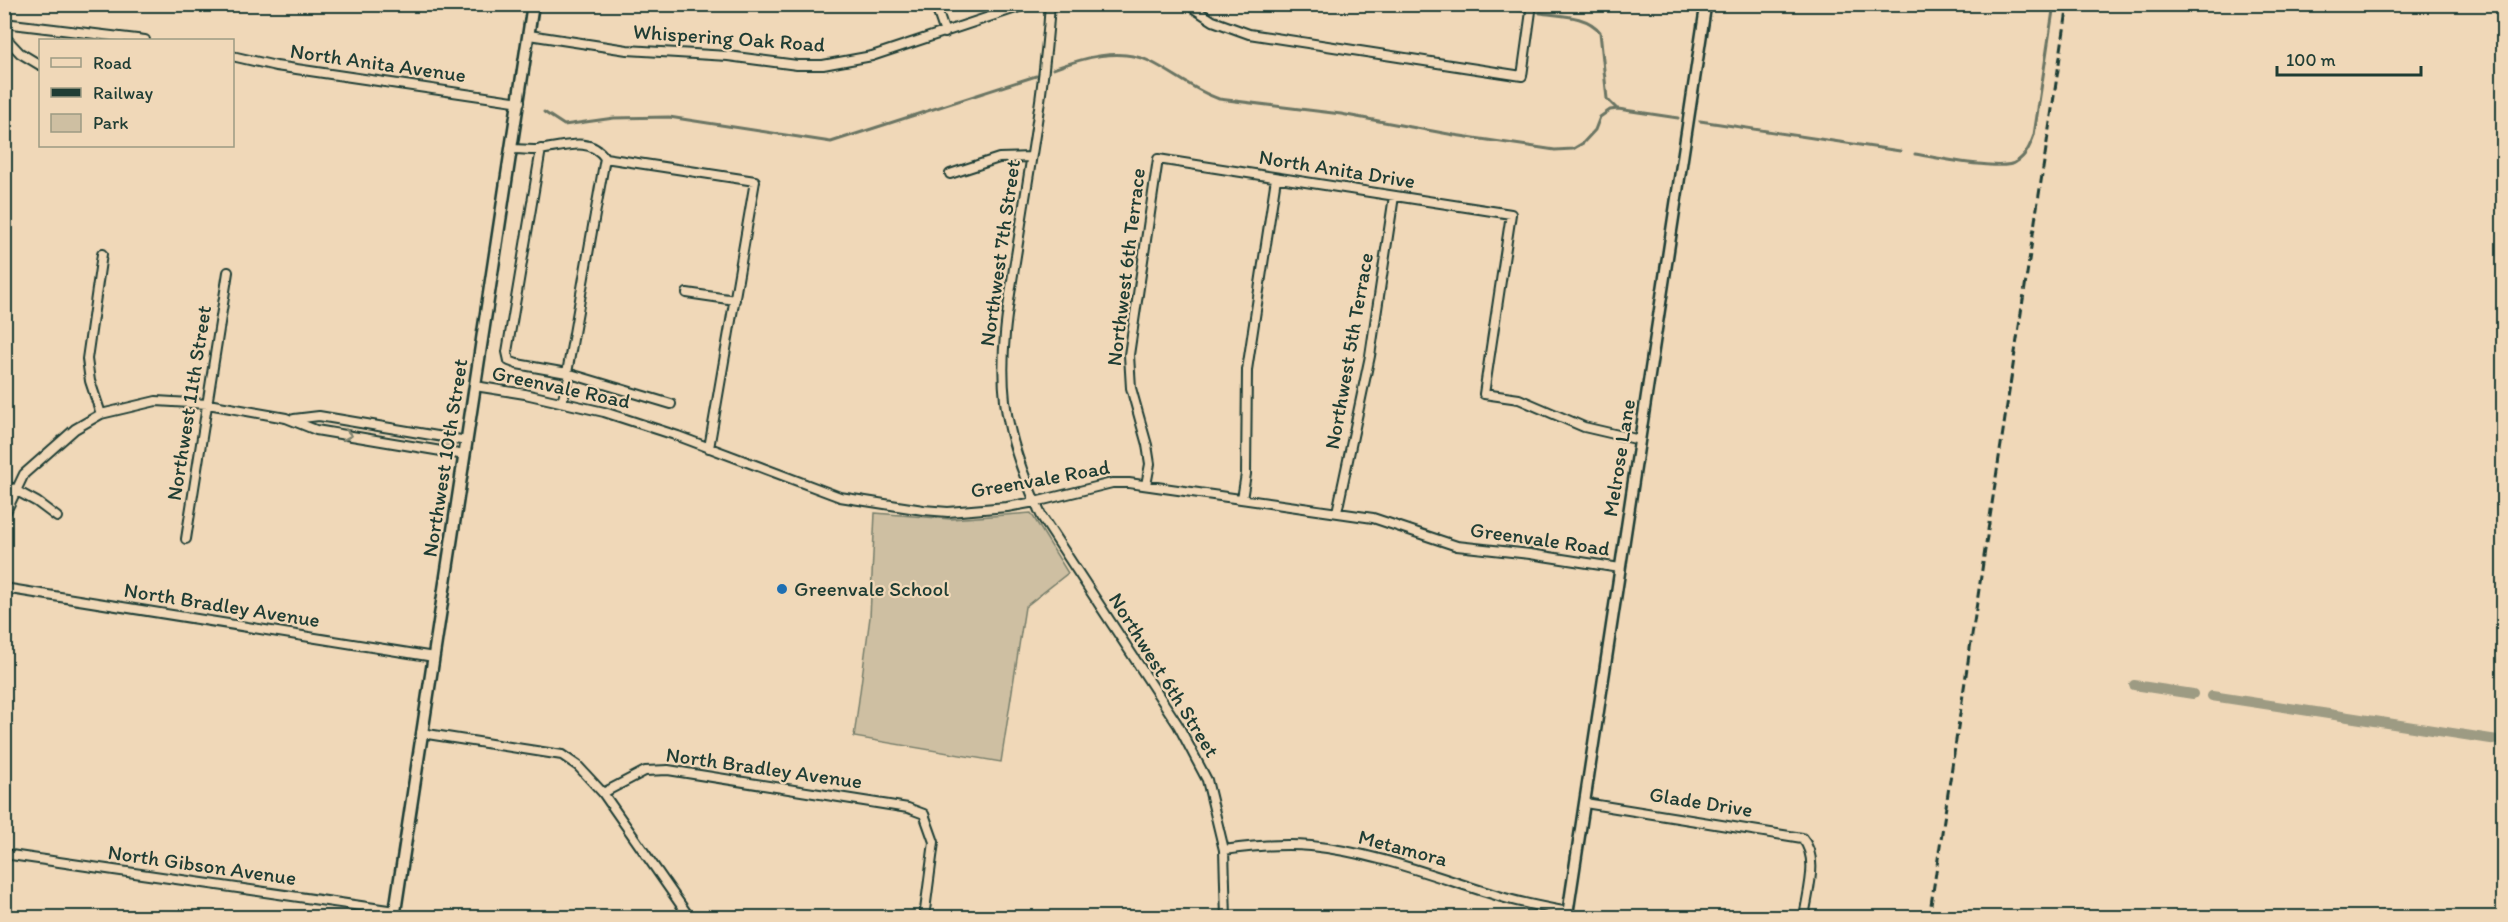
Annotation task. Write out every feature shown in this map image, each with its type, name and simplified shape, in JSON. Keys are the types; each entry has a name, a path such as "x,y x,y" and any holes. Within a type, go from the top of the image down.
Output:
{"main road":[{"name":"Northwest 10th Street","path":"395,914 533,4"}],"street":[{"path":"935,4 945,33"},
{"name":"Whispering Oak Road","path":"529,35 627,50 728,57 797,65 823,65 872,56 1028,4"},
{"name":"Northwest 7th Street","path":"1035,502 1018,460 1010,430 1003,370 1004,344 1047,58 1050,4"},
{"path":"1187,4 1213,21 1249,34 1522,76 1532,4"},
{"name":"Melrose Lane","path":"1568,915 1706,4"},
{"path":"4,23 137,39"},
{"path":"4,36 20,52 39,64"},
{"name":"North Anita Avenue","path":"234,56 276,66 519,102"},
{"path":"512,149 591,145 599,148 605,158 562,402"},
{"path":"541,149 507,352 509,361 568,373 671,404"},
{"path":"951,174 999,158 1031,157"},
{"path":"605,158 755,181 709,448"},
{"name":"North Anita Drive","path":"1158,159 1511,214 1484,394 1519,399 1584,427 1640,440"},
{"name":"Northwest 6th Terrace","path":"1146,485 1149,464 1147,445 1131,388 1129,355 1158,159"},
{"path":"1242,499 1246,474 1247,370 1276,178"},
{"name":"Northwest 5th Terrace","path":"1337,512 1370,356 1394,196"},
{"path":"101,414 90,381 87,359 102,254"},
{"name":"Northwest 11th Street","path":"186,539 228,272"},
{"path":"687,293 735,300"},
{"name":"Greenvale Road","path":"475,386 562,402 642,424 840,497 948,512 1035,502 1112,483 1146,485 1373,518 1457,546 1530,554 1620,568"},
{"path":"4,516 24,474 75,429 101,414 156,401 208,405 292,419 316,430 465,455"},
{"path":"292,419 319,416 467,441"},
{"path":"316,430 319,416"},
{"path":"379,441 382,427"},
{"path":"4,484 37,502 57,517"},
{"name":"Northwest 6th Street","path":"1035,502 1056,541 1178,725 1198,760 1207,780 1224,850 1226,918"},
{"name":"North Bradley Avenue","path":"4,588 434,657"},
{"path":"422,733 562,755 578,766 603,793 690,918"},
{"name":"North Bradley Avenue","path":"603,793 645,771 668,770 908,808 924,814 934,842 924,918"},
{"name":"Glade Drive","path":"1585,803 1802,838 1808,844 1812,863 1804,918"},
{"name":"Metamora","path":"1224,850 1264,845 1310,845 1360,853 1568,915"},
{"name":"North Gibson Avenue","path":"4,854 395,914"}],"green space":[{"path":"875,513 951,519 1031,513 1068,573 1025,607 1001,762 854,737 870,617"}],"waterway":[{"path":"1486,4 1523,11"},
{"path":"1915,154 1984,165 2009,165 2022,157 2034,135 2054,4"},
{"path":"1540,13 1581,19 1595,26 1600,32 1607,99 1616,108"},
{"path":"1053,69 1089,58 1113,54 1126,55 1149,61 1219,99 1341,114 1454,135 1555,150 1573,149 1583,143 1595,130 1600,117 1610,110 1618,109 1678,118"},
{"path":"544,112 564,125 614,118 669,117 831,142 1036,76"},
{"path":"1700,121 1900,151"},
{"path":"2134,685 2193,694"},
{"path":"2212,696 2504,741"}],"railway":[{"path":"1929,918 2068,4"}],"place":[{"name":"Greenvale School","path":"782,589"}]}
